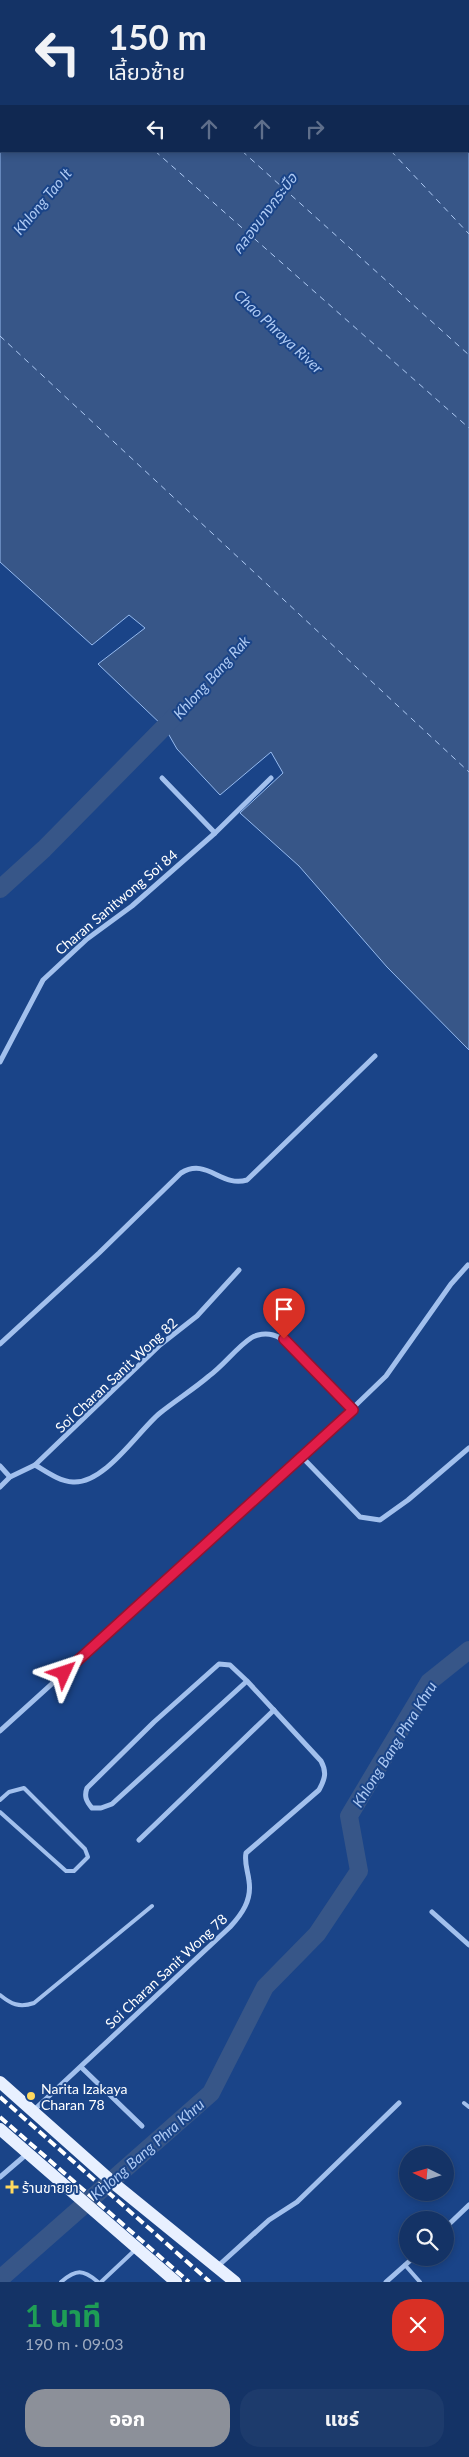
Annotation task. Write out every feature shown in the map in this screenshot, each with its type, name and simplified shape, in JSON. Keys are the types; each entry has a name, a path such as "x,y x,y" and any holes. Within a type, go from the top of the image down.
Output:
{"main road":[{"path":"0,2082 117,2186 218,2266 235,2282"},
{"path":"0,2129 176,2282"}],"street":[{"path":"162,778 215,833"},
{"name":"Charan Sanitwong Soi 84","path":"0,1062 43,980 87,939 132,906 215,833 270,778"},
{"path":"0,1344 99,1253 180,1173 189,1168 198,1167 228,1180 239,1182 247,1180 375,1056"},
{"path":"0,1731 353,1410 386,1376 451,1284 468,1265"},
{"name":"Soi Charan Sanit Wong 82","path":"0,1487 10,1477 36,1465 160,1345 197,1316 239,1270"},
{"path":"36,1465 58,1479 74,1482 93,1477 105,1468 160,1413 210,1376 252,1337 262,1334 271,1334 284,1339 295,1348 353,1410"},
{"path":"302,1457 360,1517 380,1520 408,1500 469,1448"},
{"path":"0,1466 10,1477"},
{"name":"Soi Charan Sanit Wong 78","path":"32,2111 244,1912 250,1883 245,1861 246,1853 318,1790 322,1783 325,1775 320,1760 247,1681 230,1665 224,1664 215,1666 154,1722 87,1788 85,1794 87,1802 92,1808 100,1808 112,1804 247,1681"},
{"path":"139,1840 274,1710"},
{"path":"432,1912 469,1945"},
{"path":"81,2067 142,2126"},
{"path":"218,2266 269,2220 297,2202 400,2103"},
{"path":"0,2177 28,2153"},
{"path":"454,2219 469,2205"},
{"path":"386,2282 403,2266"}],"lane":[{"path":"0,1800 9,1792 24,1788 85,1849 88,1857 74,1871 66,1871 0,1812"},
{"path":"0,1994 10,2003 19,2006 34,2003 152,1906"},
{"path":"464,2103 469,2107"},
{"path":"61,2282 72,2272 79,2272 89,2274 99,2282 136,2248"},
{"path":"405,2266 420,2282"}],"water":[{"path":"0,152 469,152 469,1050 387,967 299,866 240,813 283,773 271,752 220,795 177,749 165,728 98,664 145,628 129,615 92,645 0,562"}],"waterway":[{"name":"Khlong Bang Rak","path":"0,889 44,849 180,711"},
{"name":"Khlong Bang Phra Khru","path":"0,2279 211,2093 265,1987 317,1934 359,1871 349,1816 429,1682 469,1650"}],"ferry route":[{"path":"156,152 469,428"},
{"path":"243,152 469,355"},
{"path":"392,152 469,234"},
{"path":"0,336 469,772"}],"railway":[{"path":"0,2097 210,2282"},
{"path":"0,2117 189,2282"}],"place":[{"name":"Narita Izakaya Charan 78","path":"31,2096"},
{"name":"ร้านขายยา","path":"12,2187"}],"route":[{"path":"64,1673 353,1410 295,1348 284,1339"}],"water label":[{"name":"Khlong Tao It","path":"42,201"},
{"name":"คลองบางกระบือ","path":"264,213"},
{"name":"Chao Phraya River","path":"279,331"}]}
